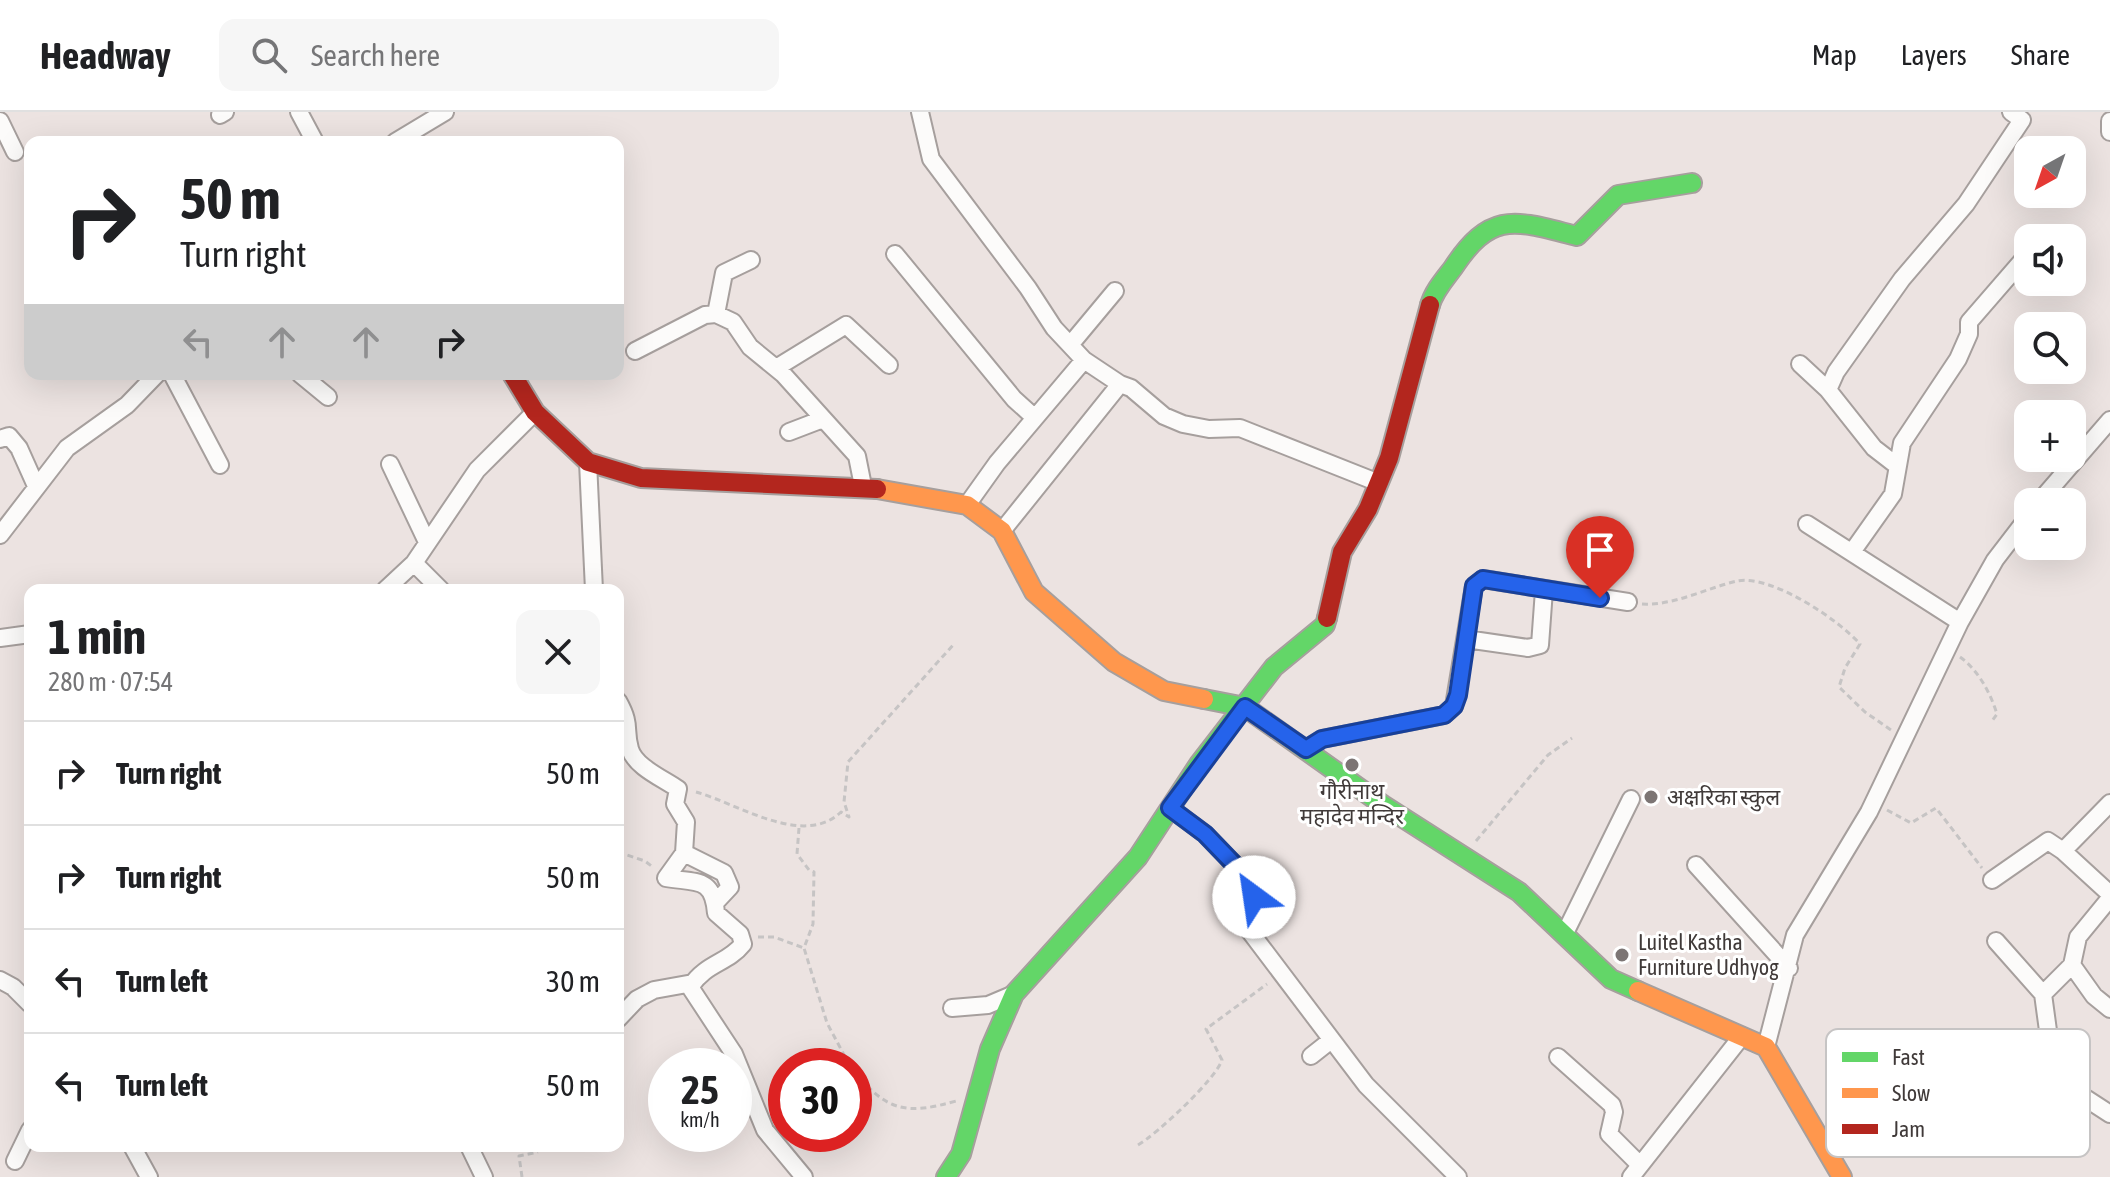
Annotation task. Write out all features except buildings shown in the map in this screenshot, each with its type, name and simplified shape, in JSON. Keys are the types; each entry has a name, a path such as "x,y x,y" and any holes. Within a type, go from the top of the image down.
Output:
{"street":[{"path":"299,112 312,136"},
{"path":"405,136 445,112"},
{"path":"920,112 931,159 1028,288 1054,328 1084,360 1131,388 1164,416 1183,424 1209,429 1240,428 1379,483"},
{"path":"1828,390 1836,372 1902,279 1966,204 2020,115"},
{"path":"0,121 15,152"},
{"path":"2110,121 2110,132"},
{"path":"946,1177 961,1154 990,1049 1014,994 1138,857 1170,808 1274,667 1325,625 1342,552 1368,509 1389,458 1420,332 1432,298 1481,232 1519,222 1577,236 1618,195 1692,183"},
{"path":"895,254 1014,399 1035,418"},
{"path":"716,314 724,273 751,260"},
{"path":"1852,552 1893,494 1902,443 1958,359 1969,334 1969,322 2014,270"},
{"path":"1070,345 1115,291"},
{"path":"635,351 705,315 716,314 733,322 750,347 776,368 857,456 863,486"},
{"path":"776,368 846,325 889,365"},
{"path":"967,505 1084,360"},
{"path":"1800,364 1828,390 1874,448 1896,465"},
{"path":"0,535 67,448 127,405 151,380"},
{"path":"175,380 220,465"},
{"path":"307,380 328,397"},
{"path":"516,380 535,412 588,462 641,478 863,486 967,505 1002,531 1034,592 1114,662 1164,691 1245,707 1383,805 1519,892 1611,979 1766,1047 1826,1150"},
{"path":"1002,531 1120,384"},
{"path":"391,584 414,563 477,470 535,412"},
{"path":"789,432 823,419"},
{"path":"2051,488 2110,420"},
{"path":"0,439 9,436 19,448 36,486"},
{"path":"588,462 594,584"},
{"path":"390,464 427,542"},
{"path":"1807,524 1960,622"},
{"path":"1766,1047 1789,968 1795,935 1875,800 1960,622 1995,560 2014,535"},
{"path":"414,563 435,584"},
{"path":"1306,749 1322,739 1444,715 1454,706 1474,586 1483,579 1628,602"},
{"path":"1466,639 1528,648 1540,645 1544,590"},
{"path":"0,638 24,635"},
{"path":"624,712 629,721 630,749 637,761 678,789 675,804 686,822 684,853 666,878 707,884 714,892 716,913 740,934 743,944 736,952 709,965 690,987 739,1065 765,1130 804,1177"},
{"path":"1565,933 1631,799"},
{"path":"2063,851 2110,803"},
{"path":"1170,808 1205,834 1257,888 1240,917 1366,1085 1458,1177"},
{"path":"1992,880 2048,841 2063,851 2110,896 2078,937 2072,965 2043,994"},
{"path":"684,853 724,873 730,887 715,903"},
{"path":"1696,865 1789,968"},
{"path":"1996,941 2043,994 2048,1029"},
{"path":"2072,965 2094,996 2110,1009"},
{"path":"0,980 24,997"},
{"path":"624,1013 637,999 654,990 693,983"},
{"path":"952,1008 988,1005 1014,994"},
{"path":"1558,1057 1612,1105 1614,1112 1609,1134 1635,1171 1742,1036"},
{"path":"1311,1056 1330,1041"},
{"path":"2090,1101 2110,1114"},
{"path":"15,1161 24,1142"},
{"path":"135,1152 149,1177"},
{"path":"472,1152 484,1177"},
{"path":"1830,1157 1842,1177"}],"path":[{"path":"1628,602 1646,605 1742,580 1771,587 1806,603 1829,616 1860,644 1845,668 1839,687 1865,712 1905,739"},
{"path":"678,789 711,796 799,828 819,827 841,812 849,817 844,802 848,762 954,644"},
{"path":"1947,648 1968,663 1980,679 1997,714 1992,721"},
{"path":"1463,855 1548,755 1572,738"},
{"path":"1875,800 1896,818 1911,823 1936,808 1992,880"},
{"path":"799,828 797,854 814,872 816,888 813,924 804,948 827,1023 840,1048"},
{"path":"624,854 645,861 666,878"},
{"path":"740,934 750,944 759,936 774,937 804,948"},
{"path":"1138,1145 1162,1127 1191,1096 1208,1086 1219,1070 1222,1060 1206,1029 1280,974"},
{"path":"872,1094 896,1106 923,1110 975,1096"},
{"path":"522,1177 519,1156 538,1152"}],"traffic: fast":[{"path":"1430,305 1467,249 1493,228 1521,224 1577,236 1618,195 1692,183"},
{"path":"946,1177 961,1154 990,1049 1014,994 1138,857 1199,764 1274,667 1325,625 1327,618"},
{"path":"1204,699 1245,707 1383,805 1519,892 1611,979 1638,991"}],"traffic: slow":[{"path":"877,489 967,505 1002,531 1034,592 1114,662 1164,691 1204,699"},
{"path":"1638,991 1766,1047 1826,1150"},
{"path":"1830,1157 1842,1177"}],"traffic: jam":[{"path":"1327,618 1342,552 1368,509 1389,458 1430,305"},
{"path":"516,380 535,412 588,462 641,478 877,489"}],"place":[{"name":"गौरीनाथ महादेव मन्दिर","path":"1352,765"},
{"name":"अक्षरिका स्कुल","path":"1651,797"},
{"name":"Luitel Kastha Furniture Udhyog","path":"1622,955"}],"route":[{"path":"1254,897 1257,888 1205,834 1170,808 1199,764 1245,707 1306,749 1322,739 1411,724 1444,715 1454,706 1458,695 1474,586 1483,579 1600,598"}]}
